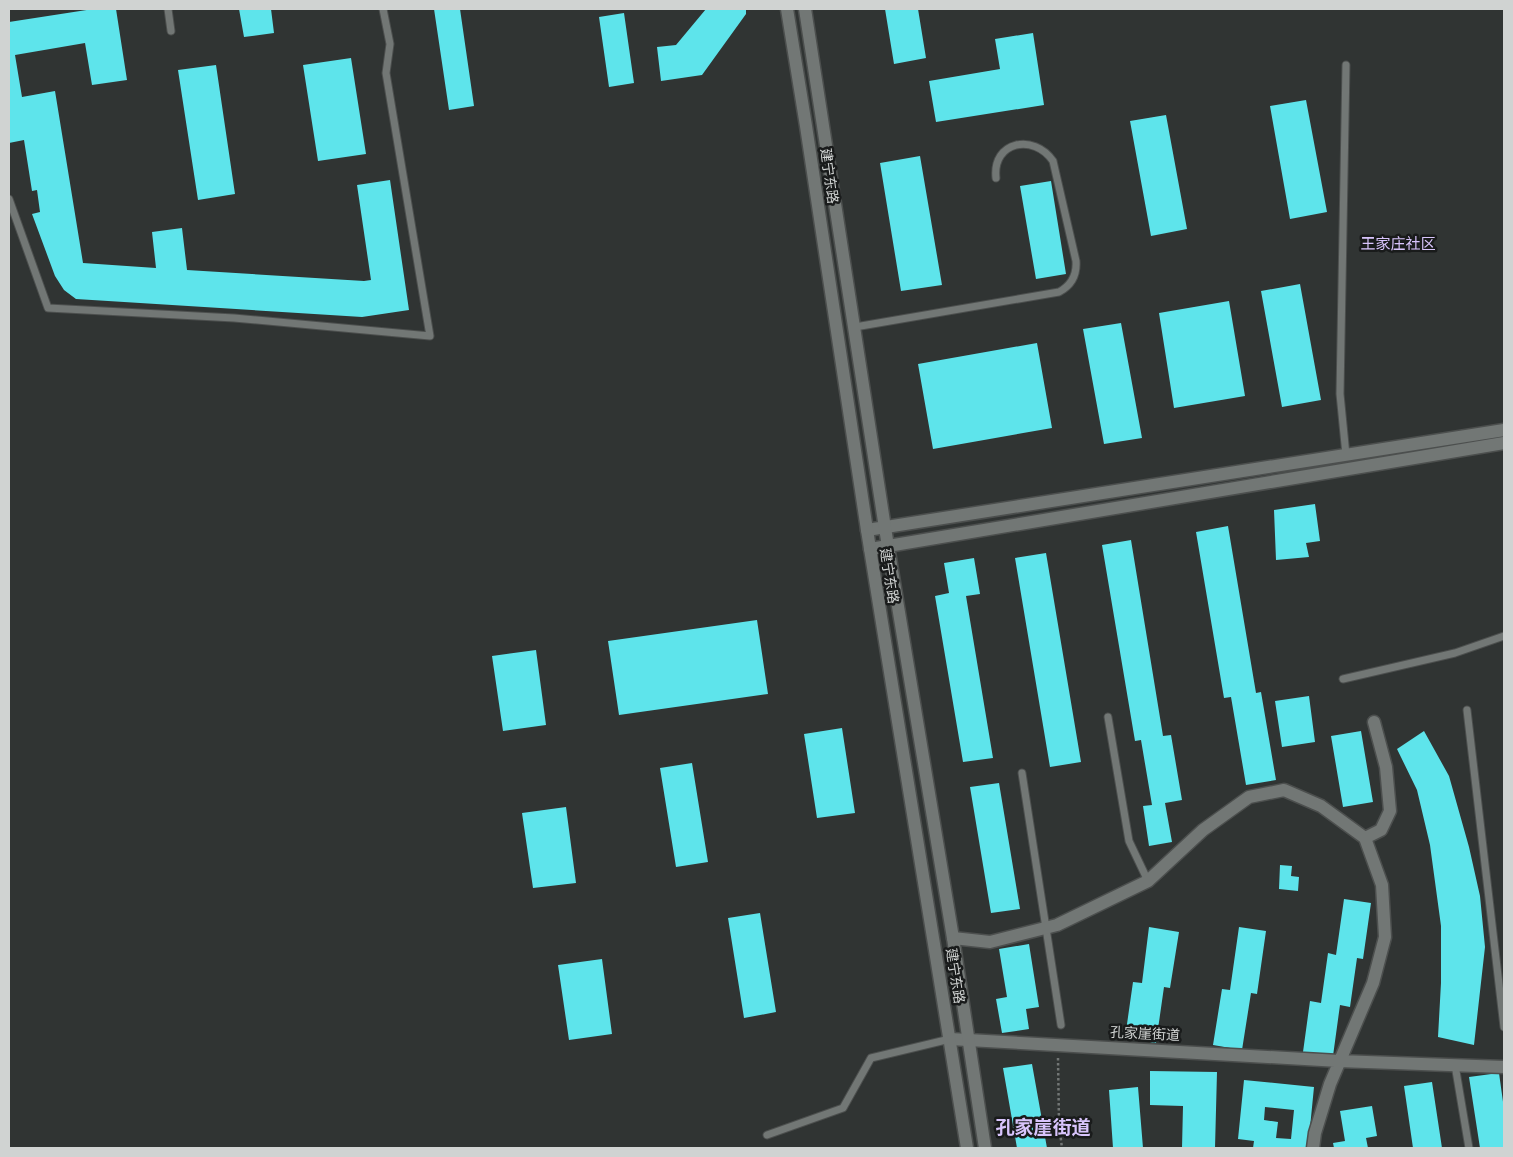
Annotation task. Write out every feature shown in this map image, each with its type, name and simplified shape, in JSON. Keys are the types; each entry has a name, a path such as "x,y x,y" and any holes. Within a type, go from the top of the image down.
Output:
{"street":[{"name":"建宁东路","path":"787,9 866,530 967,1148"},
{"name":"建宁东路","path":"805,9 888,546 953,938 985,1148"},
{"path":"866,530 1504,430"},
{"path":"870,549 1504,443"},
{"path":"1364,838 1381,830 1390,811 1386,767 1374,722"},
{"path":"953,938 990,942 1058,925 1148,881 1202,830 1248,797 1284,790 1321,806 1364,838 1382,885 1385,937 1373,983 1330,1084 1315,1133 1313,1148"},
{"name":"孔家崖街道","path":"950,1039 1339,1060 1504,1066"}],"lane":[{"path":"168,9 171,31"},
{"path":"9,199 48,308 234,318 430,336 386,73 390,44 383,9"},
{"path":"1346,65 1340,394 1346,455"},
{"path":"855,327 1060,292 1066,288 1075,276 1076,261 1053,161 1043,149 1024,144 1018,145 1005,150 1001,155 996,166 996,178"},
{"path":"1343,679 1455,653 1504,636"},
{"path":"1467,710 1504,1028"},
{"path":"1108,717 1129,841 1148,881"},
{"path":"1022,773 1060,1025"},
{"path":"767,1135 843,1108 871,1058 950,1039"},
{"path":"1455,1065 1469,1148"}],"path":[{"path":"1058,1044 1059,1124 1062,1148"}],"building":[{"path":"93,9 116,9 127,80 92,85 85,43 15,55 22,97 55,91 83,263 156,268 152,232 182,228 187,270 371,280 357,185 390,180 409,310 362,317 76,299 64,290 55,276 32,214 40,212 37,190 32,191 24,140 9,143 9,22"},
{"path":"239,9 271,9 274,33 244,37"},
{"path":"434,9 460,9 474,106 449,110"},
{"path":"706,9 746,9 746,14 702,75 661,81 657,47 676,45"},
{"path":"885,9 918,9 926,58 894,64"},
{"path":"624,13 634,83 609,87 599,17"},
{"path":"1033,33 1044,105 936,122 929,81 1000,69 995,39"},
{"path":"351,58 366,154 318,161 303,65"},
{"path":"216,65 235,194 198,200 178,70"},
{"path":"1306,100 1327,212 1290,219 1270,106"},
{"path":"1166,115 1187,229 1151,236 1130,121"},
{"path":"920,156 942,285 901,291 880,163"},
{"path":"1051,181 1066,274 1036,279 1020,186"},
{"path":"1300,284 1321,400 1282,407 1261,291"},
{"path":"1229,301 1245,396 1174,408 1159,313"},
{"path":"1121,323 1142,438 1104,444 1083,329"},
{"path":"1037,343 1052,428 933,449 918,364"},
{"path":"1315,504 1320,541 1306,543 1309,557 1276,560 1274,510"},
{"path":"1228,526 1256,693 1261,692 1276,780 1246,785 1231,697 1224,698 1196,532"},
{"path":"1131,540 1163,736 1171,735 1182,800 1165,803 1172,842 1149,846 1143,806 1152,805 1141,740 1135,741 1102,545"},
{"path":"1046,553 1081,762 1050,767 1015,558"},
{"path":"974,558 980,594 966,596 993,758 963,762 935,596 949,593 944,563"},
{"path":"757,620 768,694 619,715 608,641"},
{"path":"536,650 546,725 503,731 492,656"},
{"path":"1309,696 1315,742 1282,747 1275,701"},
{"path":"842,728 855,813 817,818 804,734"},
{"path":"1361,731 1373,802 1343,807 1331,736"},
{"path":"1424,731 1449,776 1469,847 1480,896 1485,947 1474,1045 1438,1037 1441,983 1441,926 1430,845 1417,790 1397,749"},
{"path":"692,763 708,862 676,867 660,768"},
{"path":"999,783 1020,909 991,913 970,787"},
{"path":"566,807 576,883 533,888 522,813"},
{"path":"1280,865 1292,866 1291,876 1299,877 1298,891 1279,889"},
{"path":"1344,899 1371,903 1363,959 1357,958 1350,1007 1340,1005 1333,1056 1303,1052 1310,1001 1321,1003 1328,953 1336,955"},
{"path":"760,913 776,1012 744,1018 728,918"},
{"path":"1149,927 1179,932 1170,988 1164,987 1156,1043 1125,1038 1133,982 1142,983"},
{"path":"1239,927 1266,931 1257,994 1251,993 1242,1050 1213,1045 1222,989 1230,990"},
{"path":"1029,944 1039,1007 1026,1009 1029,1029 1002,1033 996,999 1007,997 999,949"},
{"path":"602,959 612,1034 569,1040 558,965"},
{"path":"1032,1064 1047,1148 1017,1148 1003,1068"},
{"path":"1150,1071 1217,1072 1215,1148 1182,1148 1183,1106 1150,1105"},
{"path":"1499,1073 1504,1109 1504,1148 1480,1148 1469,1077"},
{"path":"1244,1080 1314,1087 1308,1148 1253,1148 1254,1141 1238,1139","holes":["1265,1107 1294,1110 1291,1139 1276,1138 1278,1122 1264,1120"]},
{"path":"1432,1082 1442,1148 1413,1148 1404,1086"},
{"path":"1138,1087 1143,1148 1113,1148 1109,1090"},
{"path":"1372,1106 1377,1136 1366,1138 1368,1148 1334,1148 1333,1143 1345,1141 1340,1111"}],"district":[{"name":"王家庄社区","path":"1398,244"},
{"name":"孔家崖街道","path":"1043,1128"}]}
